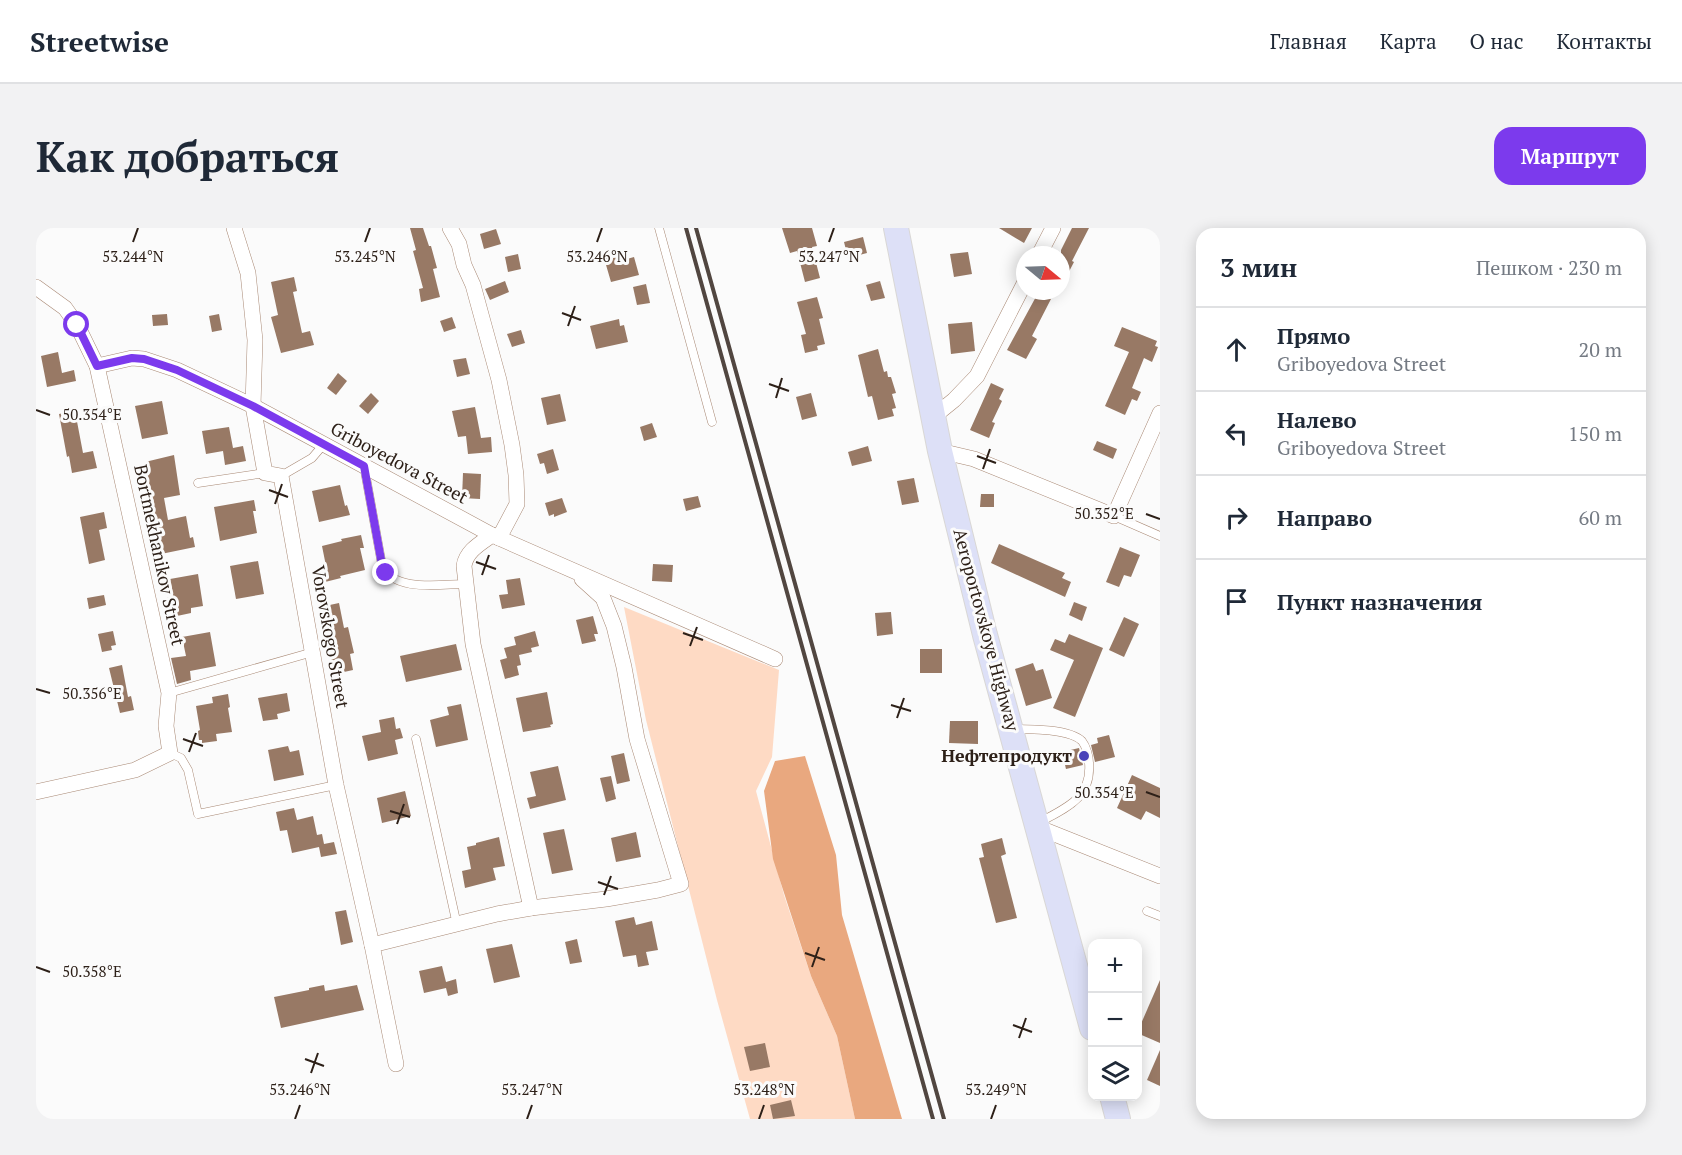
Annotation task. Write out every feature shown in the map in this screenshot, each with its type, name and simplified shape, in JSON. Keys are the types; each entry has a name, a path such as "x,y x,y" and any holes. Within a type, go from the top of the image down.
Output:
{"main road":[{"name":"Aeroportovskoye Highway","path":"896,228 940,451 985,635 1088,1014"},
{"path":"1113,1101 1118,1119"}],"street":[{"path":"234,228 248,273 255,340 253,406 265,473 281,476"},
{"path":"450,228 459,244 464,266 473,285 499,380 516,475 517,504 496,536 470,553 465,559 464,566 473,644 531,908"},
{"path":"1044,246 1053,228"},
{"path":"36,287 65,308 77,325 97,366"},
{"path":"933,417 954,400 977,376 1016,300"},
{"name":"Griboyedova Street","path":"97,366 132,358 144,359 177,370 253,406 496,536 775,659"},
{"name":"Bortmekhanikov Street","path":"97,366 169,693 166,726 170,753"},
{"path":"940,451 974,459 1114,516 1160,413"},
{"name":"Vorovskogo Street","path":"281,476 336,785 396,1064"},
{"path":"372,945 531,908 606,899 681,884 637,739 614,626 603,598 573,570"},
{"path":"36,792 135,770 170,753"},
{"path":"1036,826 1160,876"}],"lane":[{"path":"659,228 712,422"},
{"path":"281,476 312,458 324,444"},
{"path":"364,466 382,565 386,573 410,585 466,584"},
{"path":"198,483 265,473"},
{"path":"1114,516 1160,536"},
{"path":"169,693 313,652"},
{"path":"1011,729 1050,731 1075,737 1083,742 1089,758 1090,772 1086,786 1076,801 1036,826"},
{"path":"416,739 457,925"},
{"path":"170,753 181,758 188,770 198,814 336,785"},
{"path":"1147,911 1160,916"}],"shaded area":[{"path":"624,607 779,670 772,757 756,791 784,895 811,976 837,1036 855,1119 750,1119 717,1000 646,720"},
{"path":"805,756 836,855 842,915 902,1119 855,1119 837,1036 811,976 773,859 764,791 775,761"}],"building":[{"path":"410,228 423,228 429,246 431,246 437,268 433,269 440,297 421,302 419,289 423,288 413,251 416,250"},
{"path":"782,228 812,228 817,246 812,247 820,278 805,282 797,251 790,253"},
{"path":"999,228 1032,228 1024,243"},
{"path":"1072,228 1089,228 1070,270 1070,246 1063,246"},
{"path":"496,229 501,244 484,249 480,234"},
{"path":"863,237 867,253 848,258 844,242"},
{"path":"626,252 627,259 634,257 639,275 611,282 604,258"},
{"path":"968,252 972,274 954,277 950,254"},
{"path":"518,254 521,269 508,272 505,257"},
{"path":"294,277 297,291 293,292 302,333 310,331 314,345 281,353 271,317 278,315 271,282"},
{"path":"505,281 509,292 490,300 485,289"},
{"path":"880,281 885,298 871,301 866,285"},
{"path":"646,284 650,303 637,305 633,287"},
{"path":"817,297 823,318 819,319 825,344 817,346 818,350 805,353 801,335 806,334 797,302"},
{"path":"1034,300 1050,300 1032,336 1037,339 1026,359 1007,350"},
{"path":"167,314 168,325 153,326 152,315"},
{"path":"219,314 222,330 212,332 209,316"},
{"path":"452,317 456,328 444,332 440,321"},
{"path":"619,319 620,326 624,325 628,342 596,349 590,326"},
{"path":"972,322 975,351 951,354 948,324"},
{"path":"1122,327 1157,341 1155,346 1158,347 1152,362 1144,358 1132,388 1141,392 1137,401 1132,399 1125,415 1105,406 1129,352 1114,346"},
{"path":"521,330 525,343 512,347 507,334"},
{"path":"878,349 884,372 887,371 888,377 891,377 896,393 892,394 896,408 892,409 894,416 878,420 872,396 868,397 858,355"},
{"path":"58,352 62,373 74,370 76,381 47,387 41,356"},
{"path":"466,358 470,374 457,377 453,360"},
{"path":"338,373 347,381 336,395 327,388"},
{"path":"991,383 1004,389 999,399 1002,401 992,422 995,423 989,438 970,430"},
{"path":"371,393 379,401 368,414 359,406"},
{"path":"811,393 817,416 802,420 796,397"},
{"path":"560,394 566,421 547,425 541,398"},
{"path":"162,401 168,434 142,439 135,406"},
{"path":"475,407 481,438 491,437 492,452 468,454 466,436 458,437 452,411"},
{"path":"75,411 83,453 93,451 97,468 72,473 59,414"},
{"path":"652,423 657,437 644,441 640,427"},
{"path":"229,427 233,448 243,446 246,461 225,465 223,451 206,454 202,431"},
{"path":"1097,441 1117,449 1113,459 1093,450"},
{"path":"868,446 872,461 852,466 848,452"},
{"path":"553,449 559,470 547,474 544,463 540,464 537,454"},
{"path":"174,455 180,495 164,498 168,520 186,516 190,538 193,537 195,547 161,554 157,531 147,532 145,521 155,519 145,462"},
{"path":"463,473 481,474 480,499 462,498"},
{"path":"914,478 919,502 902,505 897,481"},
{"path":"340,485 345,506 347,505 350,515 319,522 312,491"},
{"path":"981,494 994,494 994,507 980,507"},
{"path":"698,496 701,507 686,511 683,499"},
{"path":"562,498 567,512 554,517 554,514 549,516 545,503"},
{"path":"254,500 256,511 253,511 257,533 220,541 214,507"},
{"path":"104,512 107,528 99,530 105,560 89,564 80,517"},
{"path":"361,535 364,548 360,548 365,570 325,582 323,572 327,571 322,546"},
{"path":"999,544 1065,573 1062,578 1071,582 1065,597 991,563"},
{"path":"1120,547 1140,555 1131,577 1124,575 1119,587 1106,582"},
{"path":"258,561 264,594 236,599 230,566"},
{"path":"653,564 673,565 672,582 652,581"},
{"path":"198,574 203,606 191,608 191,613 177,616 176,612 169,613 167,598 173,596 170,579"},
{"path":"520,578 525,605 502,609 499,595 508,594 506,580"},
{"path":"104,595 106,605 89,609 87,598"},
{"path":"1074,602 1087,607 1082,621 1069,615"},
{"path":"339,603 344,628 348,627 354,653 350,654 353,670 335,674 329,649 334,648 325,606"},
{"path":"891,612 893,634 877,636 875,613"},
{"path":"593,616 598,634 594,634 596,641 582,644 576,620"},
{"path":"1124,617 1139,624 1124,657 1109,650"},
{"path":"113,631 116,645 111,646 112,650 102,652 98,634"},
{"path":"535,631 539,646 531,648 532,652 519,655 521,665 517,666 519,675 505,679 500,660 507,658 504,648 516,645 514,637"},
{"path":"210,632 216,666 190,671 191,680 177,684 171,658 186,656 182,637"},
{"path":"1069,634 1103,648 1075,717 1053,708 1074,660 1050,650 1055,639 1065,643"},
{"path":"456,644 462,670 406,682 400,656"},
{"path":"920,649 942,649 942,673 920,673"},
{"path":"1033,663 1036,671 1043,669 1052,698 1026,706 1015,669"},
{"path":"122,665 128,697 131,696 134,710 120,713 109,668"},
{"path":"547,692 553,724 550,725 551,727 523,732 516,698"},
{"path":"287,693 290,711 277,714 278,719 263,721 258,698"},
{"path":"228,694 232,732 216,734 217,741 202,743 202,740 199,740 198,731 200,730 196,706 213,703 212,697"},
{"path":"461,704 468,740 436,747 430,720 449,715 447,707"},
{"path":"394,717 396,729 400,728 403,738 395,740 398,754 368,761 362,736 381,732 379,720"},
{"path":"950,721 978,721 978,744 949,743"},
{"path":"1109,735 1115,757 1095,762 1091,745 1098,743 1097,738"},
{"path":"288,746 290,752 299,750 304,775 274,781 268,750"},
{"path":"1079,748 1083,765 1066,769 1062,752"},
{"path":"624,753 630,781 617,784 611,756"},
{"path":"558,766 566,800 530,809 527,798 536,796 530,772"},
{"path":"1132,775 1160,788 1160,818 1146,811 1141,820 1117,808"},
{"path":"611,776 616,799 606,802 600,778"},
{"path":"405,791 411,816 382,823 377,798"},
{"path":"294,808 297,820 313,816 317,835 322,834 324,844 334,842 337,854 321,857 319,847 292,853 287,830 280,831 276,812"},
{"path":"564,829 573,870 552,874 543,833"},
{"path":"636,832 641,857 616,862 611,838"},
{"path":"499,837 505,866 493,868 496,880 465,888 462,871 471,869 467,847"},
{"path":"1002,838 1006,854 1001,856 1017,918 996,923 979,858 984,857 981,844"},
{"path":"346,910 353,942 341,945 335,912"},
{"path":"634,917 636,925 652,921 658,950 646,952 649,965 638,967 636,955 623,957 615,921"},
{"path":"577,939 582,962 570,964 565,942"},
{"path":"512,944 520,977 494,983 486,949"},
{"path":"442,966 446,982 456,979 458,993 448,996 446,988 424,993 419,971"},
{"path":"1160,980 1160,1043 1142,1035 1142,1021"},
{"path":"324,985 325,991 357,985 364,1010 281,1028 274,997"},
{"path":"765,1043 770,1067 750,1071 744,1047"},
{"path":"1160,1050 1160,1086 1147,1080"},
{"path":"791,1100 795,1116 773,1119 770,1105"}],"railway":[{"path":"686,228 933,1119"},
{"path":"696,228 944,1119"}],"place":[{"name":"Нефтепродукт","path":"1084,756"}],"route":[{"path":"77,325 97,366 132,358 144,359 177,370 253,406 364,466 382,565 386,573"}]}
